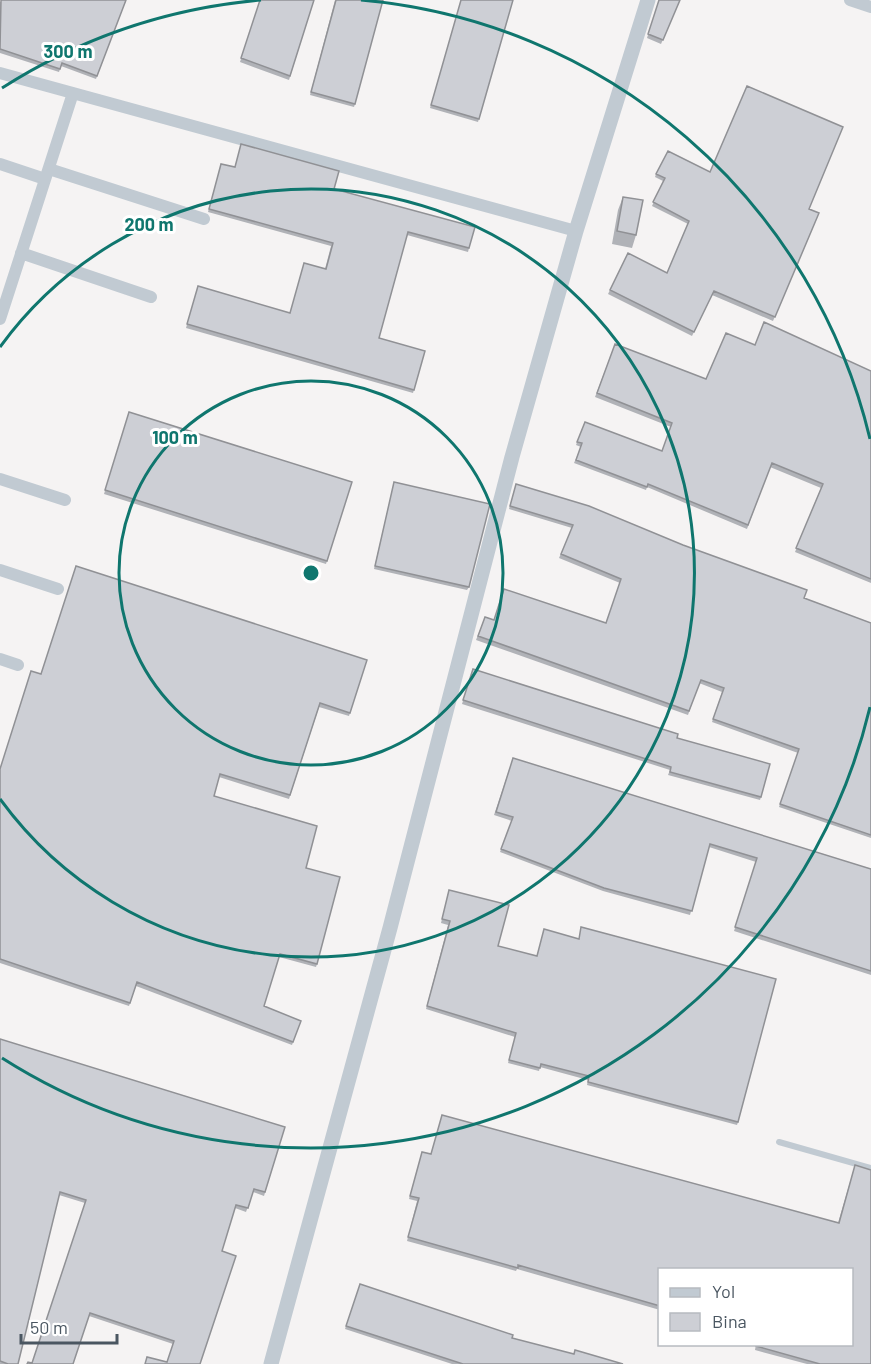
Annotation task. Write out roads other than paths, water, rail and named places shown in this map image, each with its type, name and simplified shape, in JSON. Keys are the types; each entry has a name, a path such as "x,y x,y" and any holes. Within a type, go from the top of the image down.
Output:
{"street":[{"path":"271,1364 399,895 513,457 576,231 648,0"},
{"path":"850,0 871,7"},
{"path":"0,73 576,231"},
{"path":"0,319 73,93"},
{"path":"0,164 47,174 204,219"},
{"path":"21,253 151,297"},
{"path":"0,479 65,500"},
{"path":"0,570 58,589"},
{"path":"0,659 18,665"}],"lane":[{"path":"779,1142 871,1168"}]}
